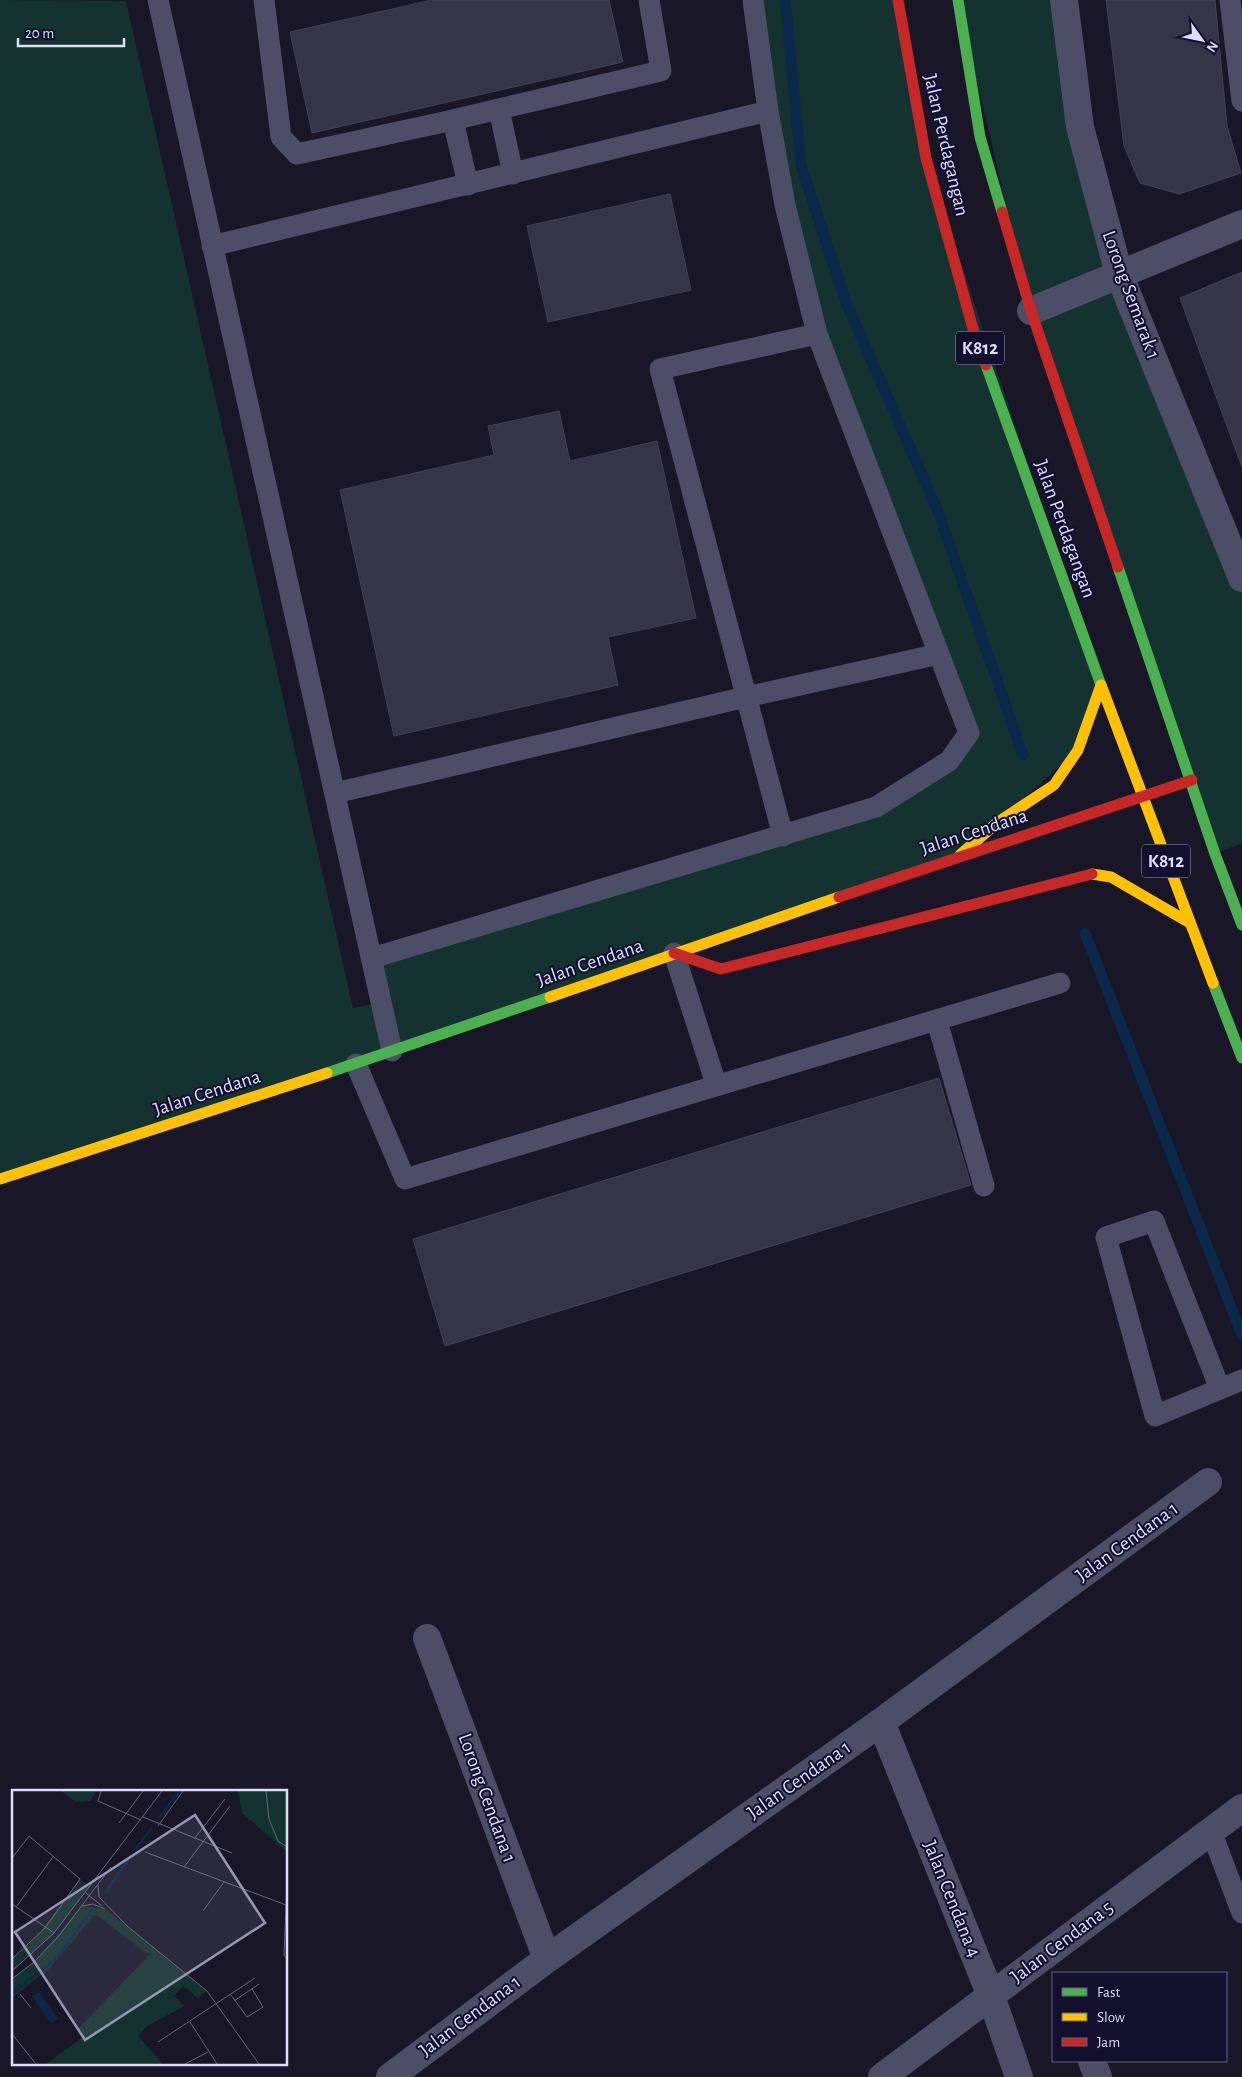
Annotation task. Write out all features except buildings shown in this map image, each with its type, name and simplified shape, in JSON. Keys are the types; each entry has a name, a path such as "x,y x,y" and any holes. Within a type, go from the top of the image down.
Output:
{"main road":[{"name":"Jalan Perdagangan","path":"898,0 926,158 973,329 1142,798 1242,1058"},
{"name":"Jalan Perdagangan","path":"958,0 980,137 1030,311 1192,780 1215,854 1242,925"},
{"path":"960,855 998,822 1054,785 1078,750 1101,685"},
{"name":"Jalan Cendana","path":"0,1179 356,1064 960,855 1142,798 1192,780"},
{"path":"674,953 721,969 1088,873 1111,877 1190,923"}],"street":[{"name":"Lorong Semarak 1","path":"1064,0 1080,127 1119,274 1242,578"},
{"path":"1030,311 1242,224"},
{"name":"Jalan Cendana 1","path":"390,2077 547,1959 881,1722 1208,1482"},
{"name":"Lorong Cendana 1","path":"427,1638 547,1959"},
{"name":"Jalan Cendana 4","path":"881,1722 991,1996 1019,2077"},
{"name":"Jalan Cendana 5","path":"882,2077 991,1996 1057,1962 1211,1831 1242,1808"},
{"path":"1092,2062 1098,2077"}],"lane":[{"path":"158,0 392,1051"},
{"path":"264,0 281,137 297,154 453,120 661,71 649,0"},
{"path":"372,958 876,807 949,761 969,733 817,334 784,205 768,111 753,0"},
{"path":"1230,0 1242,101"},
{"path":"499,109 513,174"},
{"path":"212,246 768,111"},
{"path":"453,120 468,185"},
{"path":"783,836 660,369 817,334"},
{"path":"335,793 746,696 939,654"},
{"path":"674,953 716,1084"},
{"path":"356,1064 406,1179 716,1084 937,1021 1060,983"},
{"path":"937,1021 984,1186"},
{"path":"1220,1388 1154,1221 1106,1237 1155,1416 1242,1380"},
{"path":"1211,1831 1242,1913"}],"green space":[{"path":"0,0 126,1 353,1008 382,1002 372,958 876,807 969,733 817,334 753,0 898,0 926,158 1101,685 1078,750 960,855 0,1179"},
{"path":"958,0 1064,0 1080,127 1242,578 1242,843 1215,854 1031,311"}],"waterway":[{"path":"785,0 801,165 847,305 937,509 1023,755"},
{"path":"1085,933 1242,1335"}],"traffic: fast":[{"path":"958,0 980,137 1002,212"},
{"path":"986,365 1101,685"},
{"path":"1118,567 1215,854 1242,925"},
{"path":"1213,983 1242,1058"},
{"path":"327,1073 550,997"}],"traffic: slow":[{"path":"1101,685 1213,983"},
{"path":"960,855 998,822 1054,785 1078,750 1101,685"},
{"path":"1092,874 1111,877 1190,923"},
{"path":"550,997 839,897"},
{"path":"0,1179 327,1073"}],"traffic: jam":[{"path":"898,0 926,158 973,329 986,365"},
{"path":"1002,212 1031,311 1118,567"},
{"path":"839,897 1192,780"},
{"path":"674,953 721,969 1092,874"}]}
